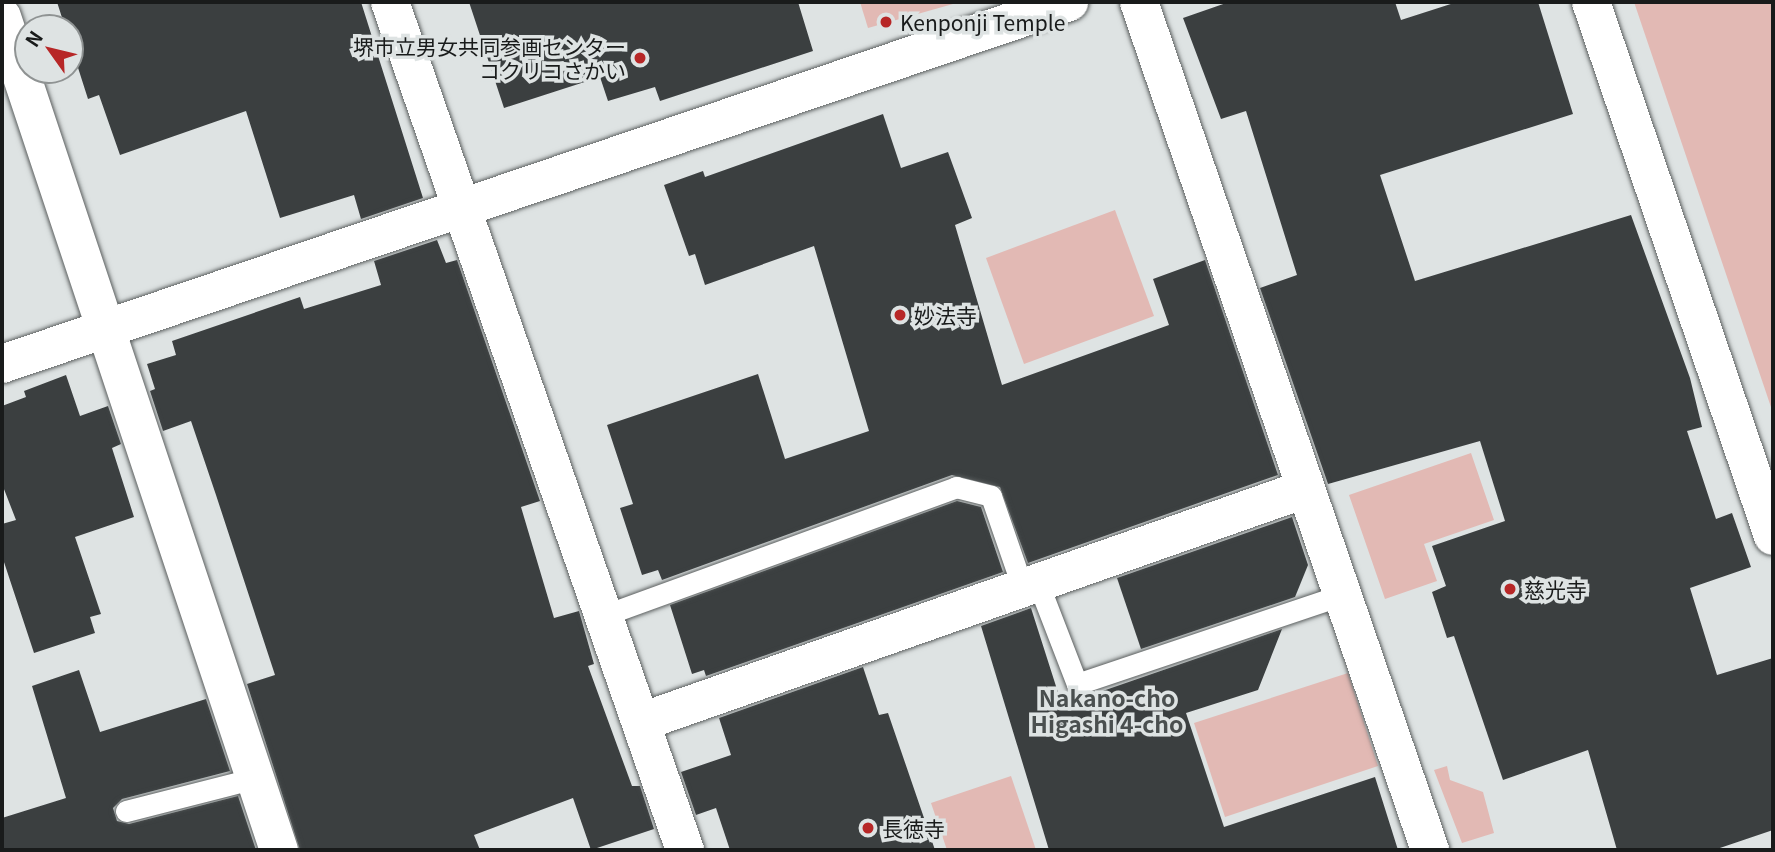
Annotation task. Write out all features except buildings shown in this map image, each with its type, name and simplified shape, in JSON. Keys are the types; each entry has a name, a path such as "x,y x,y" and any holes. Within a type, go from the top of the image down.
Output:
{"street":[{"path":"390,2 460,207 644,721 685,850"},
{"path":"2,364 1069,2"},
{"path":"1139,2 1302,490 1430,850"},
{"path":"1591,2 1773,536"},
{"path":"2,17 279,850"},
{"path":"644,721 1302,490"}],"lane":[{"path":"606,615 956,487 991,496 1077,684 1339,596"},
{"path":"126,811 255,778"}],"shaded area":[{"path":"860,2 960,2 868,28"},
{"path":"1634,2 1773,2 1773,413"},
{"path":"1115,210 1154,316 1024,364 986,258"},
{"path":"1471,453 1494,520 1424,544 1437,581 1385,599 1349,495"},
{"path":"1348,673 1378,766 1225,817 1194,723"},
{"path":"1447,766 1450,780 1483,792 1494,833 1462,843 1434,770"},
{"path":"1011,776 1036,850 947,850 931,803"}],"place":[{"name":"Kenponji Temple","path":"886,22"},
{"name":"堺市立男女共同参画センター コクリコさかい","path":"640,58"},
{"name":"妙法寺","path":"900,315"},
{"name":"慈光寺","path":"1510,589"},
{"name":"長徳寺","path":"868,828"}],"district":[{"name":"Nakano-cho Higashi 4-cho","path":"1107,710"}]}
